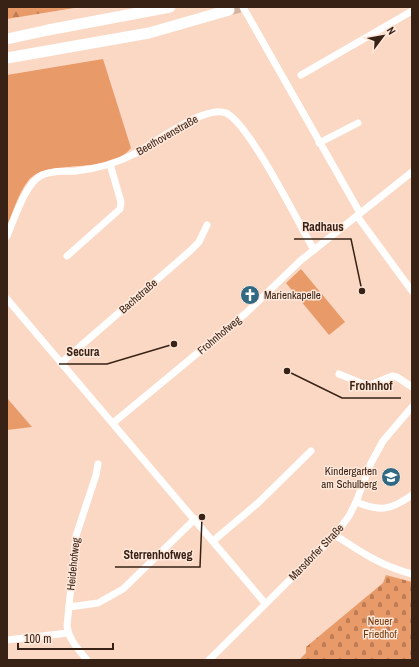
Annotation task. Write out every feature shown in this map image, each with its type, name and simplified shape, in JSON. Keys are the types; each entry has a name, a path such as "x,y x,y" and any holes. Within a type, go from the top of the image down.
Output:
{"highway":[{"path":"7,39 170,7"},
{"path":"8,58 149,33 229,10"},
{"path":"7,34 48,30"}],"street":[{"path":"243,7 359,214 412,291"},
{"path":"301,75 412,11"},
{"name":"Beethovenstraße","path":"7,236 28,189 39,176 49,173 77,171 110,164 133,154 200,116 211,112 226,113 242,126 314,250"},
{"path":"319,143 358,123"},
{"path":"67,256 120,209 120,202 110,164"},
{"name":"Frohnhofweg","path":"113,423 246,312 314,250 412,172"},
{"name":"Bachstraße","path":"61,363 190,251 199,242 207,225"},
{"path":"7,299 265,602"},
{"path":"339,374 368,386 392,376 412,387"},
{"name":"Marsdorfer Straße","path":"209,660 265,602 335,535 349,516 356,502 371,462 380,446 412,407"},
{"path":"213,541 258,503 311,451"},
{"name":"Heidehofweg","path":"68,634 67,626 76,536 96,475 98,464"},
{"path":"356,502 388,509 412,495"},
{"path":"69,607 98,603 124,589 194,519"},
{"path":"335,535 373,560 412,574"},
{"path":"7,640 68,634 73,643 87,660"}],"green space":[{"path":"7,7 80,7 7,19"},
{"path":"103,59 131,148 121,156 108,162 63,167 37,174 24,186 7,226 7,75"},
{"path":"301,269 345,322 329,335 286,283"},
{"path":"7,398 32,427 7,430"},
{"name":"Neuer Friedhof","path":"386,575 412,582 412,660 299,660 306,653 306,647 383,583"}],"tunnel":[{"path":"229,10 240,7"}],"place":[{"name":"Radhaus","path":"362,291"},
{"name":"Marienkapelle","path":"250,295"},
{"name":"Secura","path":"174,344"},
{"name":"Frohnhof","path":"287,371"},
{"name":"Kindergarten am Schulberg","path":"391,477"},
{"name":"Sterrenhofweg","path":"202,517"}]}
